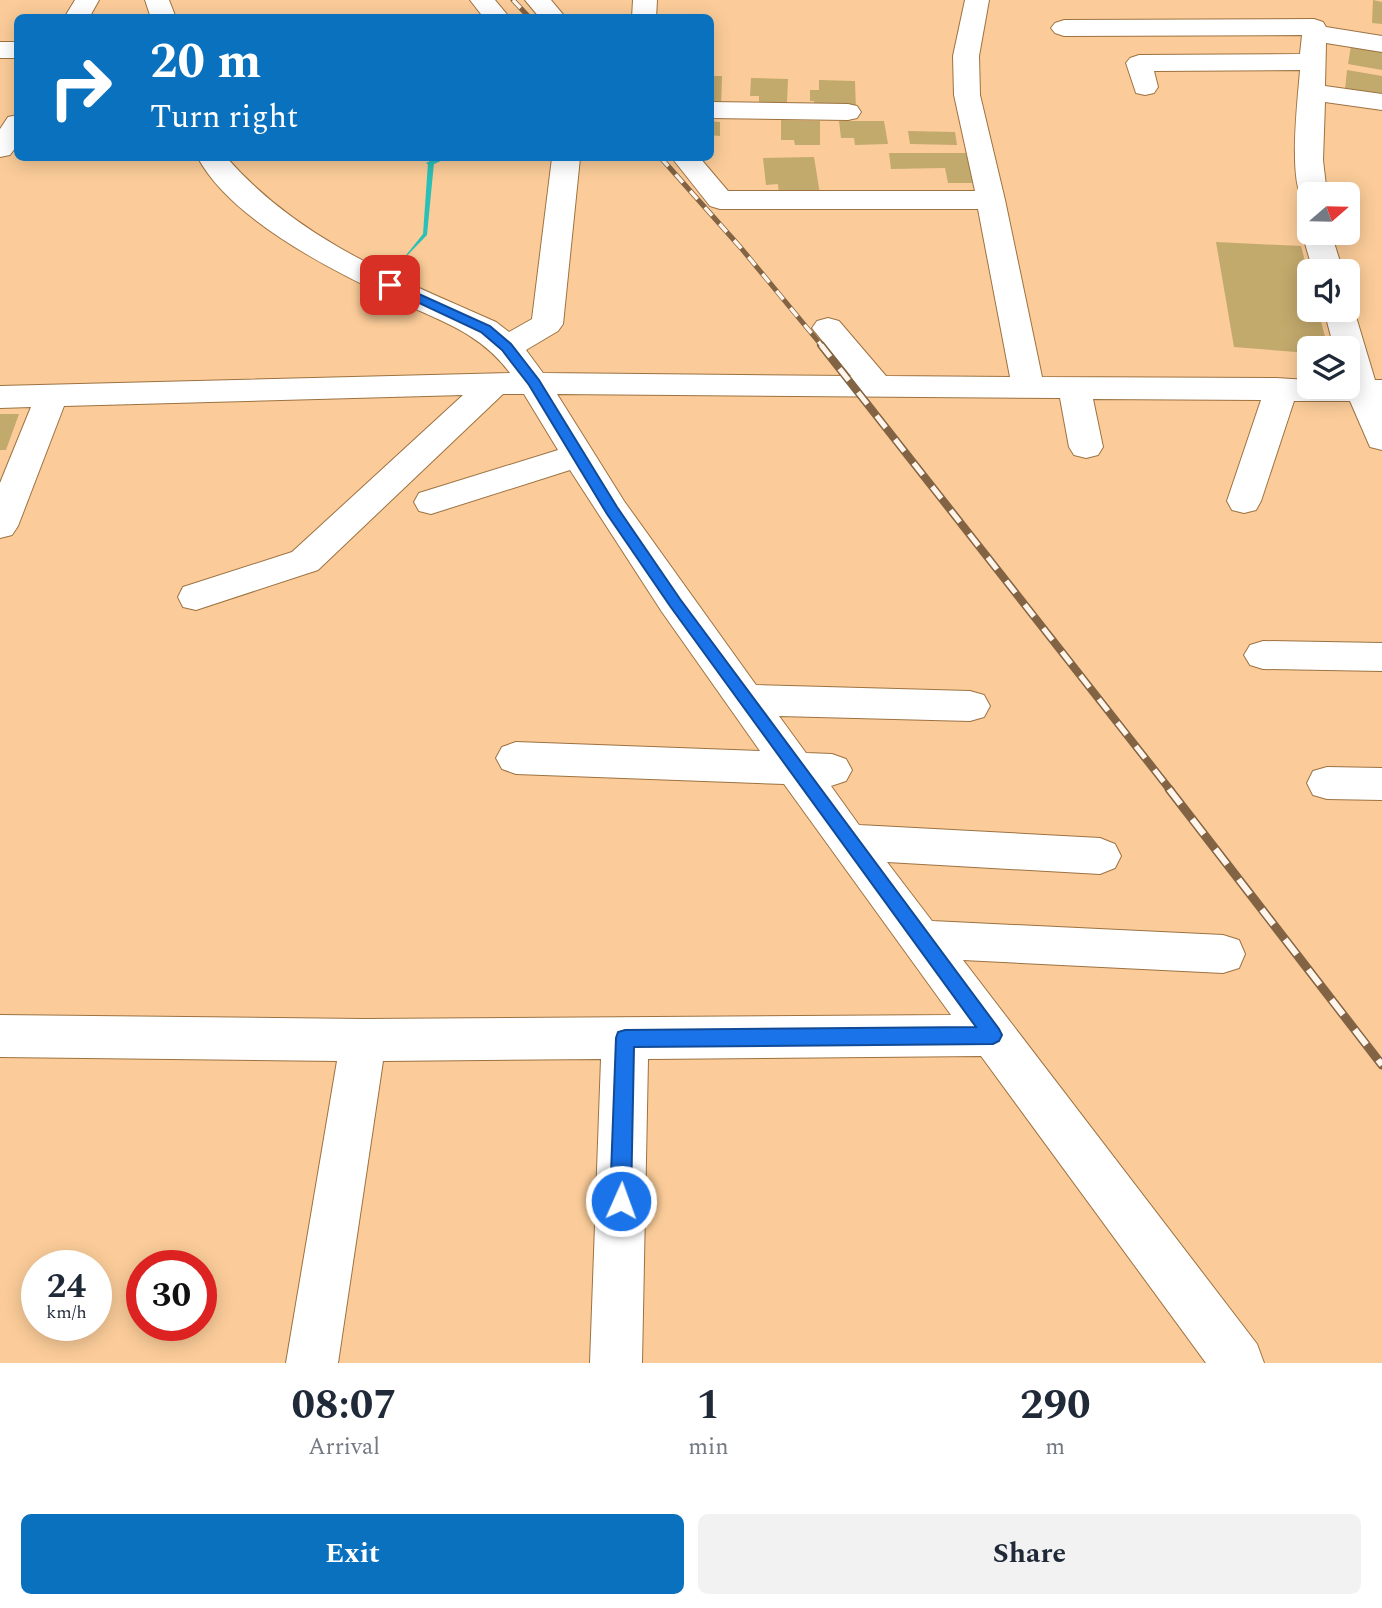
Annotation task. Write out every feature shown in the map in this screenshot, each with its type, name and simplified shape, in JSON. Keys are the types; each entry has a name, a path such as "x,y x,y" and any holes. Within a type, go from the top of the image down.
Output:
{"street":[{"path":"482,0 494,14"},
{"path":"537,0 550,14"},
{"path":"977,0 966,55 967,94 1028,389"},
{"path":"1312,182 1309,160 1315,0"},
{"path":"1064,28 1314,30 1382,44"},
{"path":"1145,87 1139,63 1313,62"},
{"path":"1312,92 1382,103"},
{"path":"714,110 848,112"},
{"path":"0,149 14,129"},
{"path":"214,161 277,225 318,251 485,329 507,347 534,383 612,510 675,603 748,700 814,769 848,842 1238,1363"},
{"path":"507,347 547,324 565,161"},
{"path":"688,161 720,200 991,200"},
{"path":"1344,322 1372,390 1382,439"},
{"path":"828,328 878,387"},
{"path":"0,397 534,383 1372,390"},
{"path":"196,597 305,561 495,384"},
{"path":"1074,388 1086,447"},
{"path":"1244,501 1278,400 1276,389"},
{"path":"0,526 52,396"},
{"path":"431,502 579,456"},
{"path":"1264,655 1382,657"},
{"path":"748,700 970,706"},
{"path":"516,758 814,769"},
{"path":"1327,783 1382,784"},
{"path":"848,842 1100,856"},
{"path":"920,939 1223,954"},
{"path":"0,1036 363,1040 993,1035"},
{"path":"616,1363 625,1038"},
{"path":"312,1363 363,1040"}],"water":[{"path":"428,163 434,163 427,235 399,264 423,234"}],"building":[{"path":"1373,0 1382,2 1382,24 1372,23"},
{"path":"1351,46 1382,51 1382,70 1348,64"},
{"path":"1347,70 1382,76 1382,96 1345,90"},
{"path":"714,76 722,76 721,104 714,104"},
{"path":"751,78 788,79 787,103 759,102 759,96 750,96"},
{"path":"819,80 855,81 856,110 815,109 814,101 810,101 810,90 819,90"},
{"path":"781,120 820,121 820,145 795,145 794,140 781,140"},
{"path":"714,121 720,122 720,136 714,135"},
{"path":"839,121 884,121 888,144 855,145 854,138 841,138"},
{"path":"908,131 955,132 957,145 910,144"},
{"path":"889,153 966,153 973,183 948,183 945,168 891,169"},
{"path":"814,157 820,194 779,195 778,184 766,185 763,158"},
{"path":"1216,242 1301,246 1304,259 1297,259 1297,322 1321,322 1325,336 1297,336 1297,352 1234,347"},
{"path":"0,414 19,414 6,450 0,450"}],"waterway":[{"path":"430,163 435,161"}],"railway":[{"path":"513,0 526,14"},
{"path":"664,161 741,248 822,346"},
{"path":"821,345 1171,791"},
{"path":"1169,789 1382,1065"}],"route":[{"path":"390,285 485,329 507,347 534,383 612,510 675,603 748,700 848,842 993,1035 625,1038 621,1201"}]}
